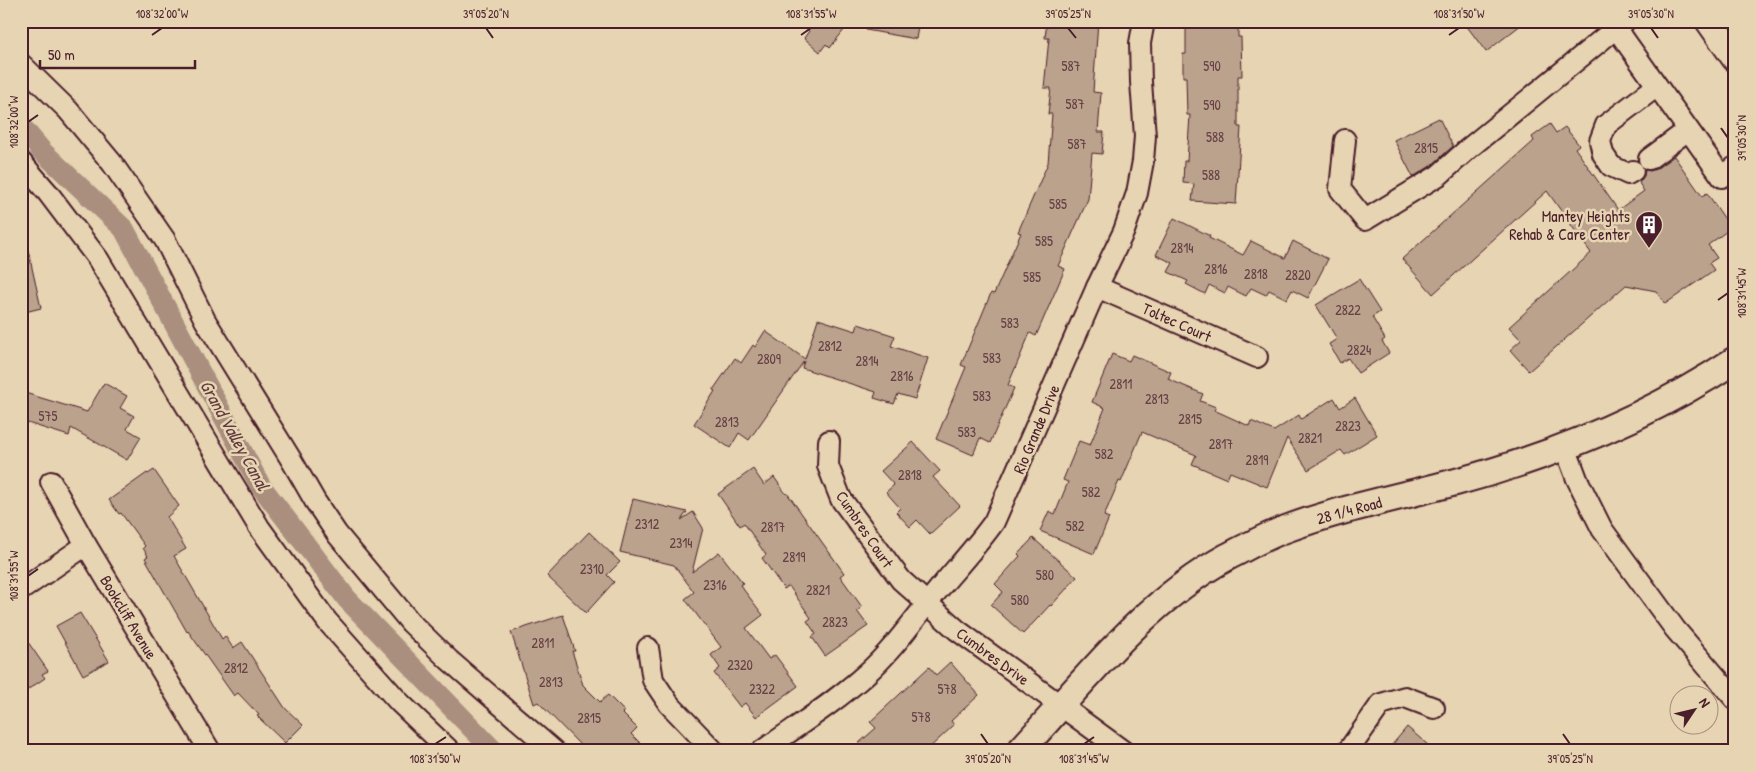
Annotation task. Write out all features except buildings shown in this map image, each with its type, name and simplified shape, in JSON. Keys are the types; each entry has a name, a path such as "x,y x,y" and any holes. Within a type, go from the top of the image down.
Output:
{"main road":[{"path":"1709,21 1735,58"},
{"name":"28 1/4 Road","path":"1020,751 1104,658 1152,611 1200,574 1225,558 1281,531 1317,518 1457,482 1528,461 1615,427 1698,384 1735,360"}],"street":[{"name":"Rio Grande Drive","path":"762,751 845,692 868,672 887,653 964,558 983,538 994,522 1097,287 1124,231 1138,192 1145,136 1140,43 1144,21"},
{"path":"1344,140 1340,188 1365,220 1439,175 1617,24 1657,86 1722,177 1735,168"},
{"path":"21,64 68,110 106,155 166,240 205,320 337,534 411,623 449,660 554,751"},
{"path":"1633,171 1628,174 1611,166 1603,154 1600,141 1606,125 1657,86"},
{"path":"1649,159 1688,130"},
{"path":"21,162 48,193 98,259 259,527 327,621 399,702 450,751"},
{"name":"Toltec Court","path":"1097,287 1257,357"},
{"name":"Cumbres Court","path":"829,441 828,466 841,499 901,580 927,604"},
{"path":"1564,447 1602,529 1675,629 1735,699"},
{"name":"Bookcliff Avenue","path":"51,482 86,545 210,751"},
{"path":"21,590 86,545"},
{"name":"Cumbres Drive","path":"927,604 957,630 1123,751"},
{"path":"648,648 653,680 669,704 714,751"},
{"path":"1348,751 1380,704 1405,697 1434,708"}],"waterway":[{"name":"Grand Valley Canal","path":"21,126 42,151 124,229 260,485 347,599 494,751"}],"place":[{"name":"Mantey Heights Rehab & Care Center","path":"1649,249"}]}
